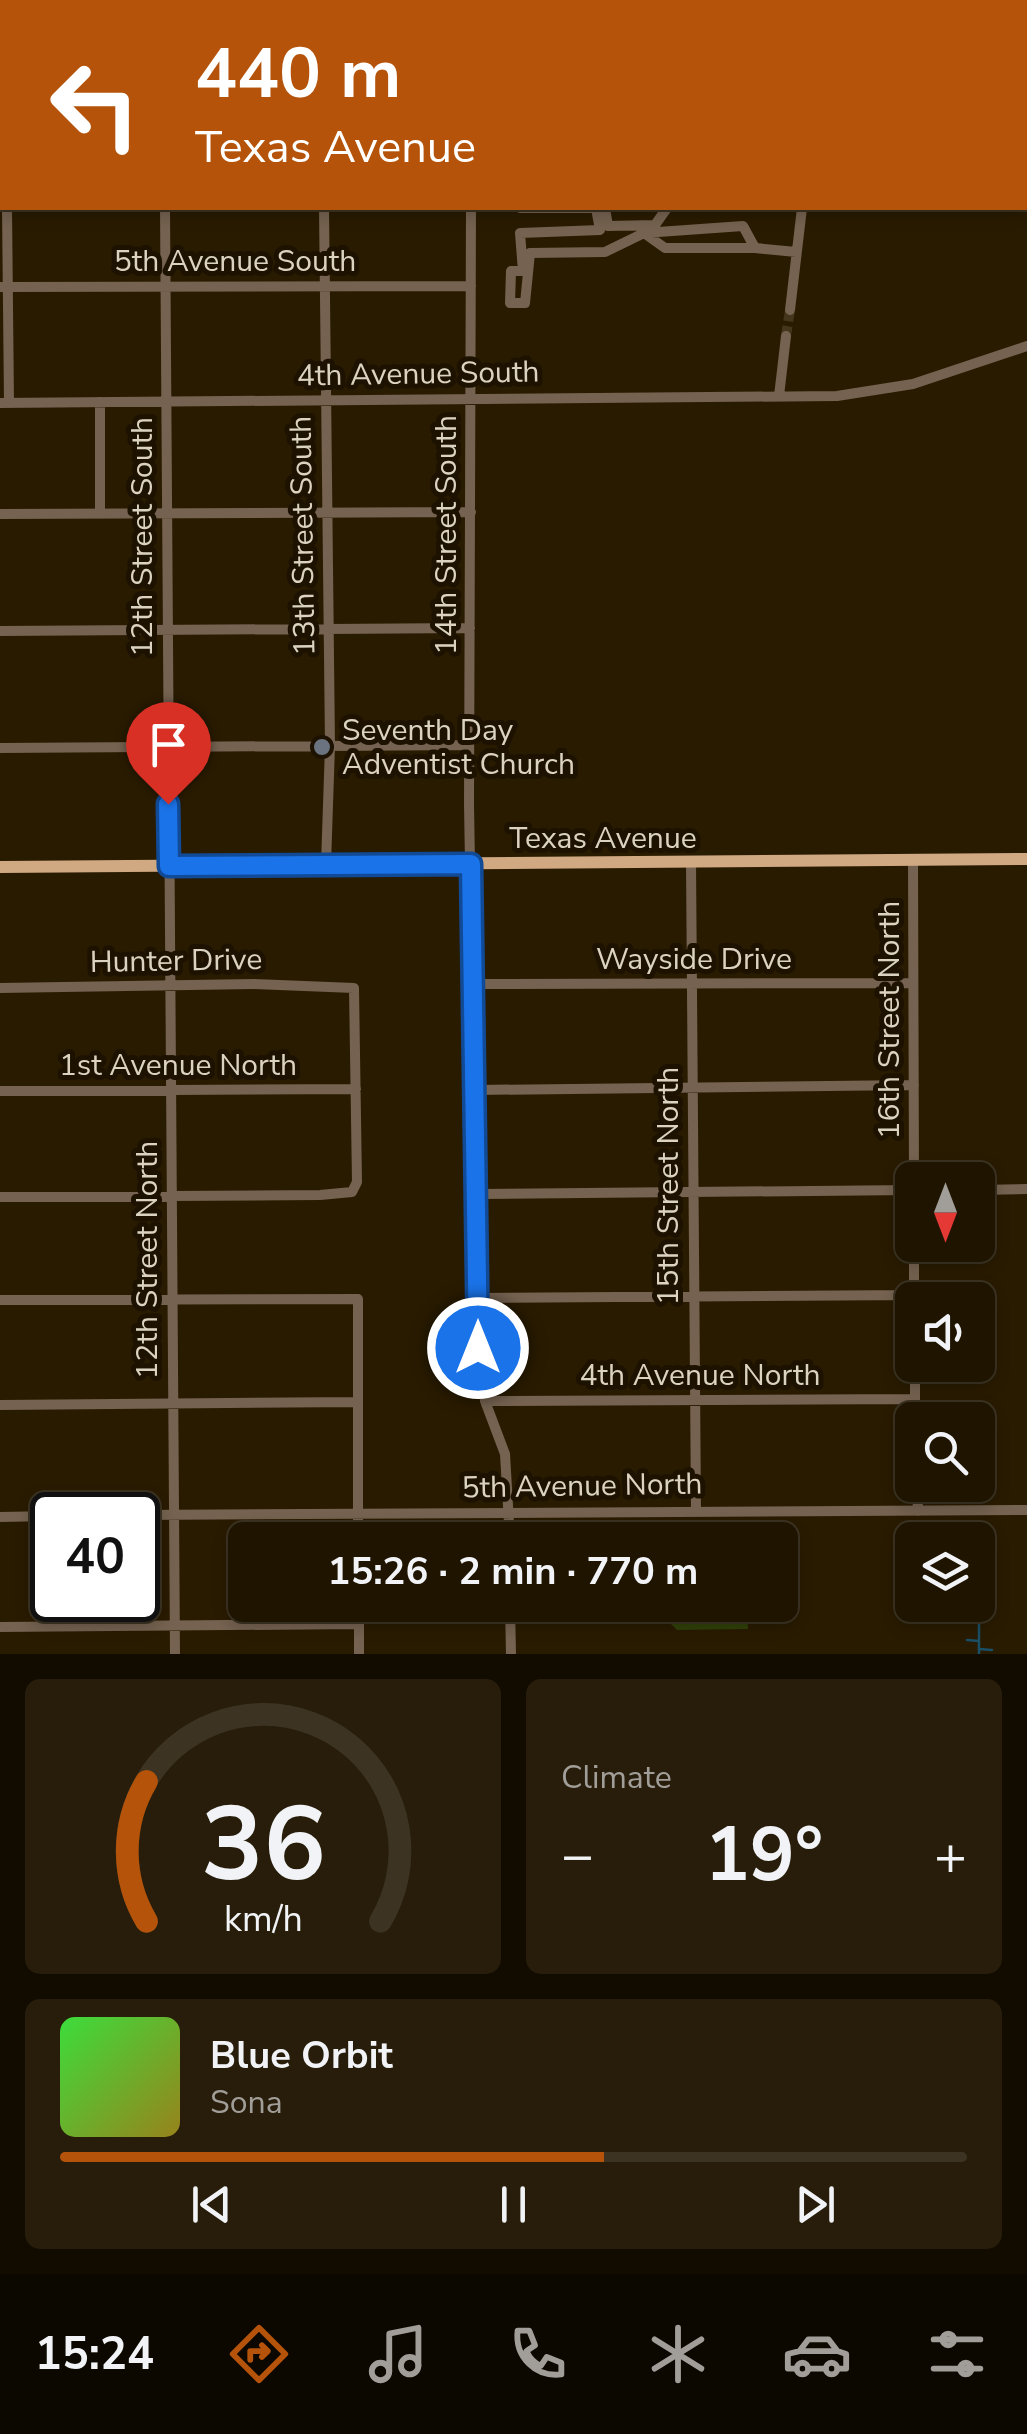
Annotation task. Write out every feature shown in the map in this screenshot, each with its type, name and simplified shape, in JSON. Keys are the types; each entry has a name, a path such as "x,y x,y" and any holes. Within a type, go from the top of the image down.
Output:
{"main road":[{"name":"Texas Avenue","path":"0,867 1027,859"}],"street":[{"path":"5,404 7,210"},
{"name":"12th Street South","path":"165,210 169,866"},
{"name":"13th Street South","path":"324,210 330,746 326,864"},
{"name":"14th Street South","path":"470,210 470,745 478,1348 486,1402 505,1454 509,1522"},
{"path":"596,210 600,230 520,233 523,272 512,272 510,303 525,303 530,253 605,252 644,233 744,226 755,248"},
{"path":"606,210 608,226 630,227 655,225 666,210"},
{"path":"790,310 802,210"},
{"path":"644,233 666,248 796,252"},
{"name":"5th Avenue South","path":"4,287 471,286"},
{"path":"779,396 786,336"},
{"name":"4th Avenue South","path":"5,404 837,396 913,384 1027,346"},
{"path":"100,402 100,512"},
{"path":"0,514 471,512"},
{"path":"0,632 470,628"},
{"path":"0,748 470,745"},
{"name":"16th Street North","path":"913,860 914,1162"},
{"name":"15th Street North","path":"691,862 696,1510"},
{"name":"12th Street North","path":"169,866 175,1654"},
{"name":"Wayside Drive","path":"474,984 914,983"},
{"name":"Hunter Drive","path":"0,988 352,988 356,1089"},
{"path":"476,1090 914,1085"},
{"path":"0,1197 350,1192 357,1182 356,1089"},
{"name":"1st Avenue North","path":"0,1091 356,1089"},
{"path":"995,1190 1027,1189"},
{"path":"478,1194 895,1190"},
{"path":"478,1298 895,1297"},
{"path":"0,1300 358,1299 358,1522"},
{"path":"915,1382 915,1402"},
{"name":"4th Avenue North","path":"486,1402 915,1398"},
{"path":"0,1406 357,1402"},
{"path":"918,1502 918,1511"},
{"name":"5th Avenue North","path":"160,1515 1027,1510"},
{"path":"0,1516 30,1516"},
{"path":"510,1622 511,1654"},
{"path":"0,1627 359,1624 359,1654"}],"green space":[{"path":"748,1622 748,1629 677,1630 671,1624"}],"waterway":[{"path":"979,1622 979,1654"},
{"path":"967,1640 979,1641"},
{"path":"979,1649 992,1650"}],"tunnel":[{"path":"786,336 790,310"}],"place":[{"name":"Seventh Day Adventist Church","path":"322,747"}],"route":[{"path":"168,804 169,866 471,864 478,1140 478,1348"}]}
